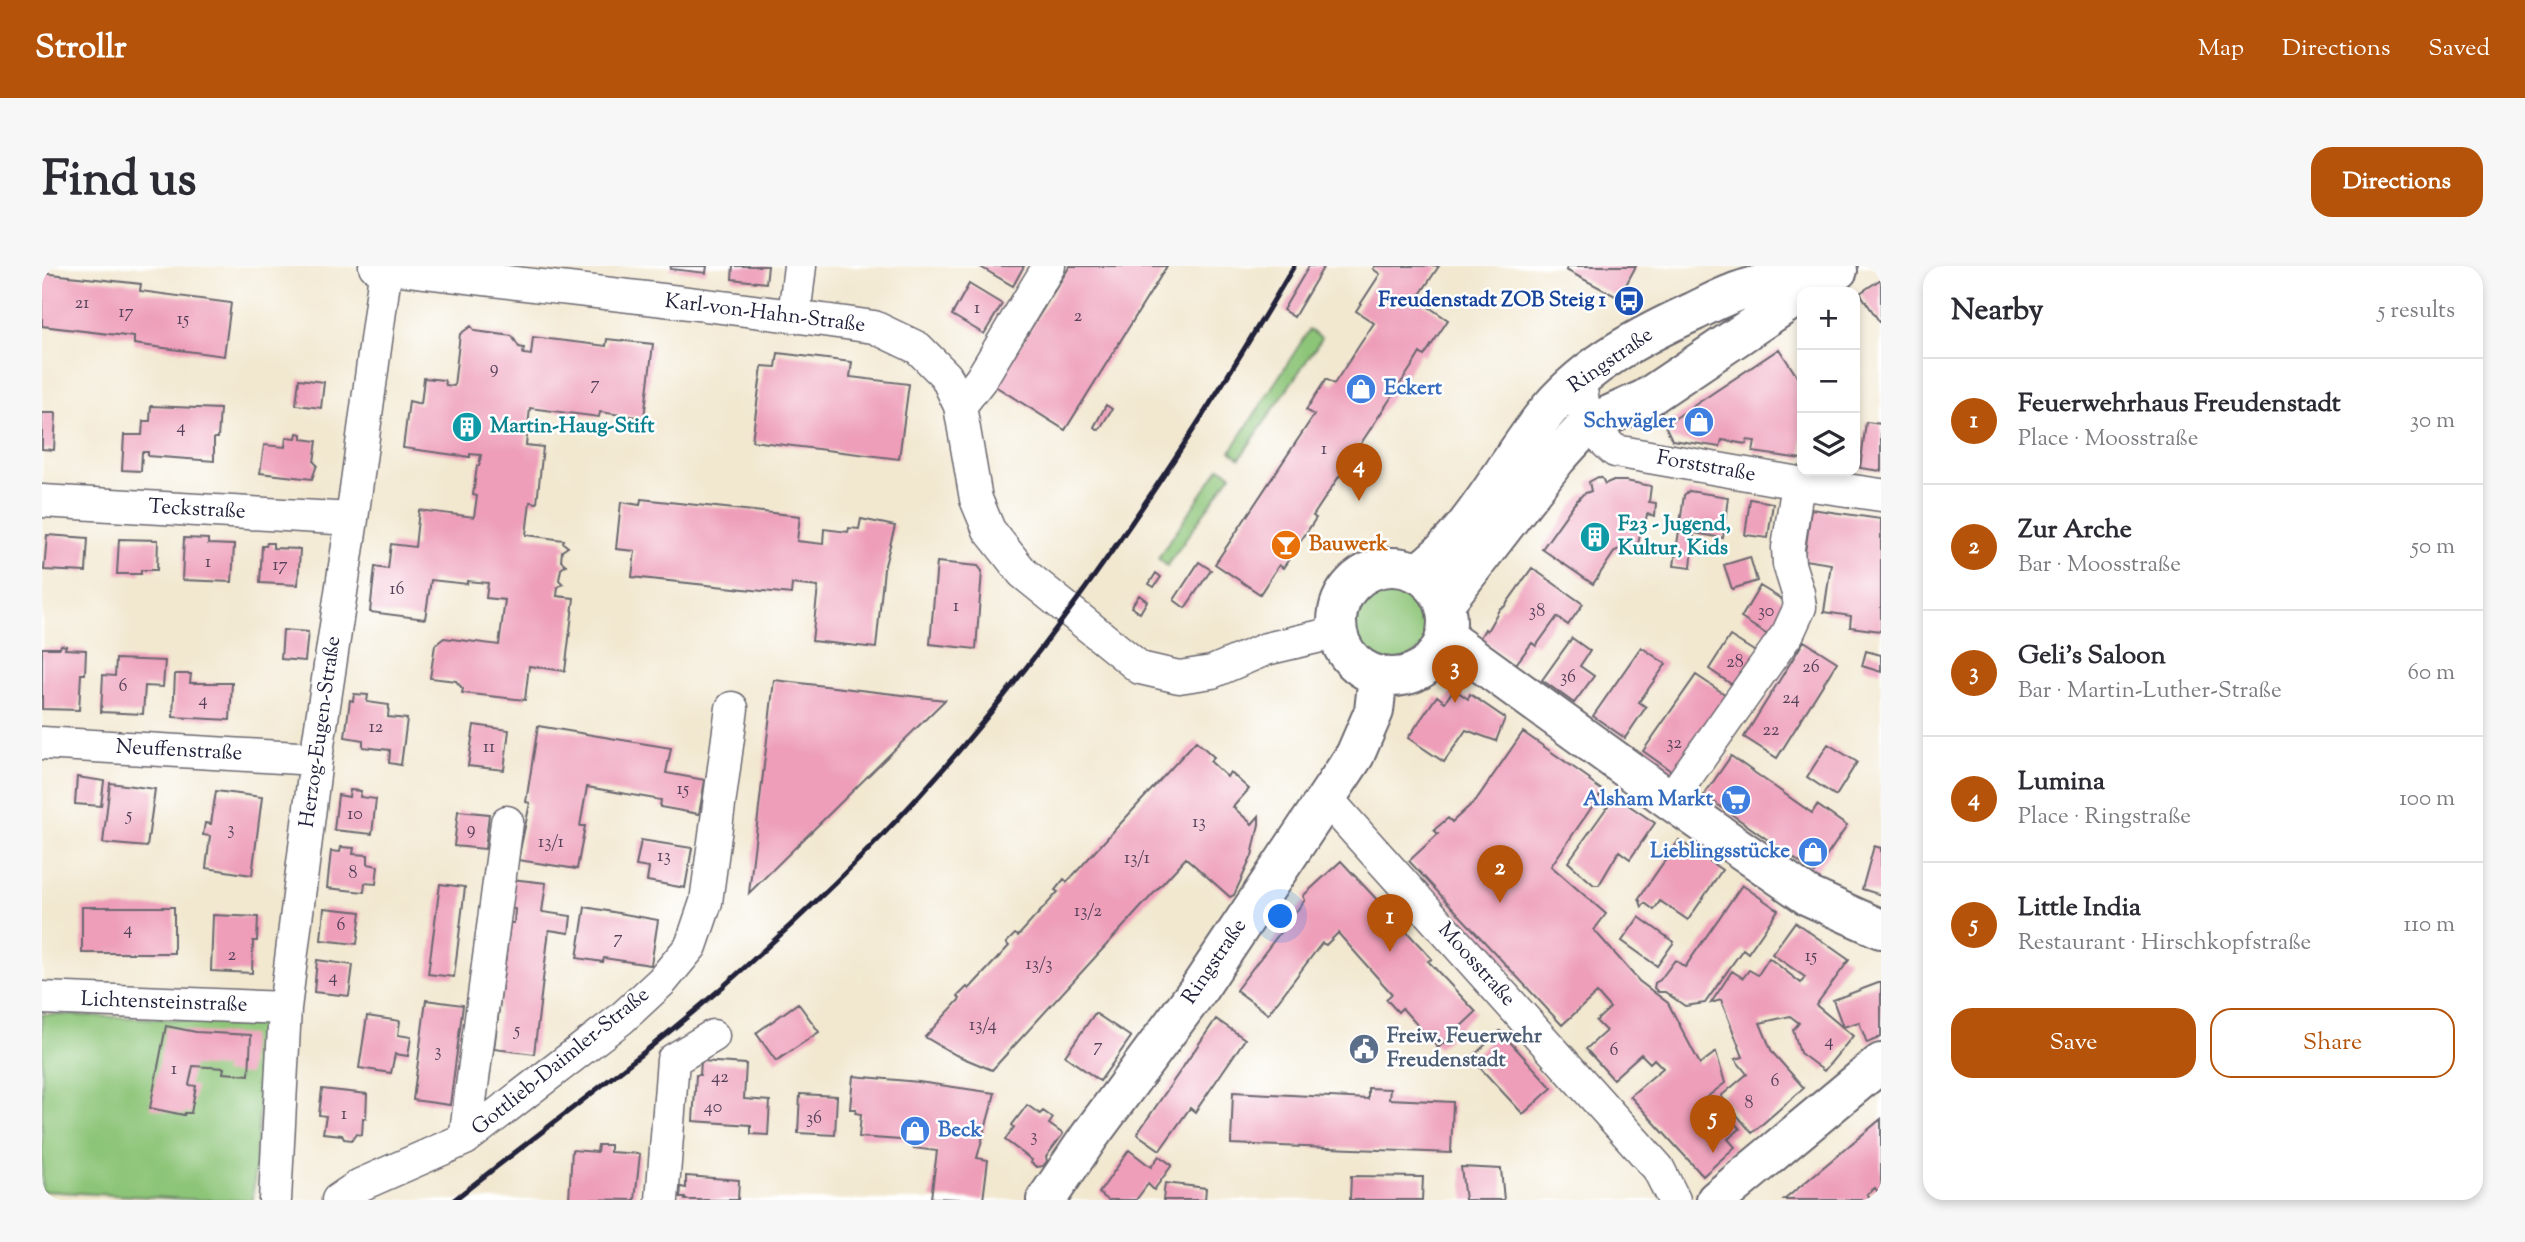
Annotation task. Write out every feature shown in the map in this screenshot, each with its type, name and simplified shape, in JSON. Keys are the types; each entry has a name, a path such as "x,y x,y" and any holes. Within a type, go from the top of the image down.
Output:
{"main road":[{"name":"Ringstraße","path":"1417,573 1460,535 1550,408 1579,379 1639,336 1739,291 1841,268"},
{"name":"Ringstraße","path":"1812,287 1841,268"},
{"name":"Ringstraße","path":"1444,621 1556,458 1587,425 1645,399 1797,297"},
{"path":"1383,568 1401,568 1417,573 1438,591 1444,621 1438,653 1426,665 1411,674 1395,677 1378,676 1352,660 1343,647 1338,632 1338,615 1343,598 1353,584 1367,573 1383,568"},
{"path":"1444,621 1670,800 1808,895 1881,929"},
{"name":"Ringstraße","path":"1046,1200 1089,1137 1198,990 1355,755 1374,712 1378,676"},
{"path":"1716,1200 1881,1063"}],"street":[{"name":"Karl-von-Hahn-Straße","path":"382,266 418,273 574,288 874,327 918,348 946,376 960,406 976,499 989,530 1023,573 1140,667 1179,677 1212,672 1266,649 1338,632"},
{"name":"Herzog-Eugen-Straße","path":"275,1200 285,1008 316,759 352,519 382,266"},
{"path":"794,316 800,266"},
{"path":"960,406 981,379 1049,266"},
{"path":"1739,291 1771,313"},
{"path":"1579,379 1587,425"},
{"name":"Forststraße","path":"1587,425 1615,451 1881,495"},
{"path":"1670,800 1788,632 1800,607 1789,565 1788,548 1798,483"},
{"name":"Teckstraße","path":"42,501 352,519"},
{"name":"Gottlieb-Daimler-Straße","path":"338,1200 360,1185 465,1139 621,1019 662,981 691,946 706,902 732,708"},
{"name":"Neuffenstraße","path":"42,743 316,759"},
{"name":"Moosstraße","path":"1326,798 1658,1168 1674,1200"},
{"name":"Gottlieb-Daimler-Straße","path":"465,1139 507,822"},
{"name":"Lichtensteinstraße","path":"42,998 285,1008"},
{"path":"662,1200 673,1060 713,1036"}],"green space":[{"path":"1309,330 1322,338 1240,458 1231,451"},
{"path":"1220,467 1231,474 1167,566 1158,558"},
{"path":"1391,582 1406,585 1419,594 1428,607 1431,622 1428,637 1419,650 1406,659 1391,662 1376,659 1363,650 1354,637 1351,622 1354,607 1363,594 1376,585"},
{"path":"42,1014 265,1023 253,1200 202,1200 42,1191"}],"building":[{"path":"671,266 707,266 706,273 670,269"},
{"path":"733,266 768,266 766,283 732,279"},
{"path":"979,266 1024,266 1013,286"},
{"path":"1070,266 1167,266 1065,430 995,386"},
{"path":"1309,266 1324,266 1294,317 1283,310"},
{"path":"1375,266 1439,266 1417,299 1448,320 1424,356 1420,353 1313,516 1316,518 1283,568 1279,565 1260,594 1215,564 1314,415 1306,410 1326,379 1334,384 1374,323 1356,311 1380,274 1373,269"},
{"path":"1568,266 1636,266 1619,298 1566,270"},
{"path":"42,273 141,284 140,291 231,303 224,356 134,344 134,337 42,326"},
{"path":"1881,279 1881,324 1860,293"},
{"path":"969,284 1002,304 984,334 952,315"},
{"path":"471,326 475,331 512,336 519,347 524,348 523,354 531,355 533,337 606,346 607,339 653,344 644,418 600,412 599,417 530,408 526,445 543,447 537,503 530,502 526,535 564,540 563,543 568,547 562,551 561,561 566,565 561,569 559,580 563,584 558,587 557,596 574,598 565,671 529,666 525,700 462,693 463,689 456,681 430,678 435,645 444,638 499,645 505,600 486,598 488,583 467,581 467,584 431,580 425,619 370,612 375,567 388,569 391,544 415,547 419,510 474,517 477,496 473,495 481,455 470,454 470,457 403,448 409,401 421,404 424,378 444,380 446,385 454,386 460,334"},
{"path":"1779,349 1797,376 1797,458 1753,452 1755,441 1747,440 1746,444 1722,440 1720,447 1672,440 1665,425"},
{"path":"778,353 852,362 850,377 909,384 899,459 752,441 762,366 776,367"},
{"path":"299,379 324,382 321,408 296,405"},
{"path":"1106,405 1112,409 1099,430 1094,427"},
{"path":"151,406 220,409 218,438 214,438 214,461 148,456 148,452 142,452 141,471 122,470 124,435 142,435 143,421 150,421"},
{"path":"42,413 56,413 54,450 42,449"},
{"path":"1866,422 1881,424 1881,471 1860,468"},
{"path":"297,433 302,434 302,439 317,441 314,462 317,465 312,479 260,473 264,445 285,447 286,437 296,438"},
{"name":"F23 - Jugend, Kultur, Kids","path":"1598,477 1602,478 1605,484 1611,481 1626,481 1651,486 1649,502 1656,503 1655,516 1647,514 1638,545 1630,544 1615,551 1593,584 1542,549 1574,504 1583,494 1591,491 1589,482"},
{"path":"1689,491 1728,497 1723,538 1694,533 1691,568 1674,566 1684,495"},
{"path":"641,499 800,516 797,541 823,544 824,529 848,532 849,528 859,529 861,519 895,526 884,569 876,648 812,641 818,587 792,584 791,594 632,577 635,551 616,549 621,502 640,505"},
{"path":"1750,499 1773,503 1768,538 1745,535"},
{"path":"1811,509 1881,519 1881,631 1850,627 1851,616 1824,612 1831,564 1804,560"},
{"path":"47,535 88,538 86,572 44,570"},
{"path":"184,538 208,539 208,544 234,545 232,582 182,580"},
{"path":"119,539 158,540 157,570 141,570 141,574 117,574"},
{"path":"273,543 273,548 300,549 298,585 260,583 262,546"},
{"path":"1750,557 1757,581 1732,589 1724,565"},
{"path":"937,562 978,566 982,571 976,649 930,644"},
{"path":"1199,562 1211,570 1185,608 1174,600"},
{"path":"1532,568 1583,604 1568,625 1557,617 1536,646 1532,643 1516,664 1480,638"},
{"path":"1156,573 1161,577 1154,587 1149,584"},
{"path":"1760,586 1791,605 1771,637 1741,618"},
{"path":"1139,595 1147,601 1140,613 1131,607"},
{"path":"283,630 308,632 305,661 281,659"},
{"path":"1730,636 1762,656 1740,690 1709,669"},
{"path":"1572,638 1590,651 1580,666 1594,676 1574,703 1542,680"},
{"path":"1804,641 1837,662 1777,758 1744,737"},
{"path":"61,645 66,646 65,649 86,650 85,674 81,674 79,710 42,709 42,648 60,648"},
{"path":"1641,647 1666,664 1639,702 1646,707 1625,738 1593,716"},
{"path":"1866,651 1881,655 1881,672 1862,666"},
{"path":"116,659 165,661 163,687 145,686 143,714 101,712 103,675 115,676"},
{"path":"175,674 191,674 190,683 232,683 230,720 173,717"},
{"path":"1696,675 1732,699 1678,776 1643,751"},
{"path":"774,680 945,700 749,893"},
{"path":"1454,689 1468,699 1470,694 1505,718 1496,741 1466,730 1444,762 1408,738 1437,696 1445,702"},
{"path":"354,694 368,695 367,702 389,705 388,717 407,719 401,765 389,763 390,750 363,747 363,740 345,737 350,700 353,701"},
{"path":"474,725 509,730 504,770 468,766"},
{"path":"538,726 671,748 666,773 705,780 699,814 660,807 661,800 587,787 580,826 585,826 577,869 518,860 530,803 526,802"},
{"path":"1523,732 1603,791 1551,866 1606,914 1594,930 1639,981 1668,1003 1700,1064 1716,1052 1725,1083 1697,1105 1702,1111 1714,1100 1740,1129 1728,1139 1735,1147 1703,1176 1630,1096 1663,1068 1654,1059 1650,1063 1641,1054 1613,1079 1586,1049 1606,1031 1596,1021 1610,1008 1597,993 1562,1025 1409,861 1438,834 1434,830 1448,818 1452,822 1476,800"},
{"path":"1196,741 1214,757 1210,761 1227,777 1230,772 1249,789 1233,807 1252,824 1259,816 1252,856 1234,895 1230,897 1186,858 992,1070 956,1055 925,1037 960,999 958,996 967,987 969,989 1009,946 1006,943 1015,934 1018,936 1058,892 1055,890 1064,879 1067,882"},
{"path":"1828,744 1857,762 1836,796 1807,777"},
{"path":"1731,756 1812,813 1817,805 1847,826 1815,873 1704,795"},
{"path":"77,777 104,781 101,806 75,804"},
{"path":"110,783 155,789 147,847 103,843"},
{"path":"350,790 361,791 360,797 376,799 372,834 334,830 338,795 349,797"},
{"path":"216,791 262,797 252,875 206,868 210,836 203,835 205,823 211,824"},
{"path":"1615,796 1655,823 1630,859 1619,851 1599,885 1594,885 1568,862"},
{"path":"458,811 489,814 485,849 454,846"},
{"path":"641,840 692,848 685,888 647,881 649,868 636,866"},
{"path":"1679,840 1722,870 1688,920 1660,901 1654,910 1645,903 1642,907 1639,898"},
{"path":"1874,846 1881,848 1881,895 1862,889"},
{"path":"341,847 354,848 353,854 368,855 368,864 378,866 376,884 365,883 364,892 327,888 331,851 340,852"},
{"path":"1341,861 1432,959 1428,961 1476,1012 1438,1048 1402,1008 1398,1012 1386,999 1392,994 1338,933 1326,945 1322,943 1268,1014 1236,990 1305,900 1303,896"},
{"path":"511,879 546,883 542,912 571,916 569,933 549,930 534,1054 494,1049 510,923 514,923 515,909 508,908"},
{"path":"440,884 465,887 454,977 428,974"},
{"path":"1742,885 1778,910 1748,953 1743,949 1705,1003 1685,1006 1665,992 1658,992 1654,988 1655,983 1675,960 1685,967"},
{"path":"82,907 174,907 174,953 82,953"},
{"path":"585,907 658,920 651,965 604,958 603,962 577,958"},
{"path":"324,908 361,912 357,944 321,940"},
{"path":"213,915 258,917 257,941 253,941 252,973 211,971"},
{"path":"1639,917 1674,942 1657,966 1622,941"},
{"path":"1795,922 1849,960 1816,1005 1853,1036 1824,1071 1800,1053 1793,1030 1799,1023 1790,1016 1760,1023 1772,1052 1804,1088 1752,1133 1721,1096 1747,1074 1735,1059 1743,1057 1721,1000 1711,1003 1732,971 1743,978 1749,970 1758,975 1769,958 1801,983 1805,977 1772,954"},
{"path":"317,960 353,965 349,996 314,992"},
{"path":"1881,982 1881,1037 1867,1043 1859,1022 1843,1027 1833,1000"},
{"path":"426,1000 463,1005 450,1105 413,1100"},
{"path":"798,1003 819,1032 776,1061 756,1033"},
{"path":"1095,1013 1131,1037 1100,1081 1065,1056"},
{"path":"367,1016 400,1021 398,1035 411,1037 408,1056 395,1054 391,1073 359,1068"},
{"path":"1216,1019 1245,1039 1195,1112 1190,1108 1160,1150 1137,1134"},
{"path":"166,1026 196,1032 251,1035 249,1075 223,1073 224,1068 193,1066 189,1085 196,1086 191,1113 184,1115 150,1108"},
{"path":"1500,1031 1552,1088 1523,1114 1471,1058"},
{"path":"701,1061 746,1064 744,1099 770,1101 768,1135 751,1134 751,1125 693,1121 696,1075 700,1075"},
{"path":"853,1076 995,1093 977,1158 988,1160 983,1200 931,1198 937,1151 913,1148 914,1141 859,1137 861,1114 855,1113 856,1109 850,1109"},
{"path":"1368,1088 1390,1089 1389,1099 1453,1102 1451,1153 1231,1144 1233,1092 1368,1099"},
{"path":"322,1089 367,1094 362,1135 356,1134 352,1140 344,1139 342,1135 323,1133 326,1116 319,1115"},
{"path":"800,1094 837,1096 835,1135 798,1133"},
{"path":"1027,1105 1040,1114 1043,1111 1053,1118 1049,1124 1063,1134 1046,1157 1047,1161 1043,1166 1037,1167 1031,1163 1032,1160 1005,1140"},
{"path":"1881,1119 1881,1196 1875,1188 1867,1194 1872,1200 1784,1200"},
{"path":"598,1145 610,1145 610,1152 640,1154 635,1200 569,1199 572,1150 597,1152"},
{"path":"1129,1150 1151,1167 1159,1156 1172,1165 1154,1190 1148,1184 1136,1200 1108,1200 1099,1193"},
{"path":"1461,1167 1501,1169 1504,1200 1465,1200"},
{"path":"686,1176 739,1180 738,1200 680,1198 681,1187 686,1188"},
{"path":"1351,1176 1423,1177 1422,1200 1350,1200"},
{"path":"1165,1183 1206,1188 1205,1200 1163,1200"}],"railway":[{"path":"454,1200 652,1046 729,982 832,886 937,776 1035,656 1127,530 1213,399 1294,266"}],"place":[{"name":"Freudenstadt ZOB Steig 1","path":"1629,301"},
{"name":"Eckert","path":"1361,389"},
{"name":"Schwägler","path":"1699,422"},
{"name":"Martin-Haug-Stift","path":"467,427"},
{"name":"Lumina","path":"1359,501"},
{"name":"F23 - Jugend, Kultur, Kids","path":"1595,537"},
{"name":"Bauwerk","path":"1286,545"},
{"name":"Geli's Saloon","path":"1455,703"},
{"name":"Alsham Markt","path":"1736,800"},
{"name":"Lieblingsstücke","path":"1813,852"},
{"name":"Zur Arche","path":"1500,903"},
{"name":"Feuerwehrhaus Freudenstadt","path":"1390,952"},
{"name":"Freiw. Feuerwehr Freudenstadt","path":"1364,1049"},
{"name":"Beck","path":"915,1131"},
{"name":"Little India","path":"1713,1153"}]}
